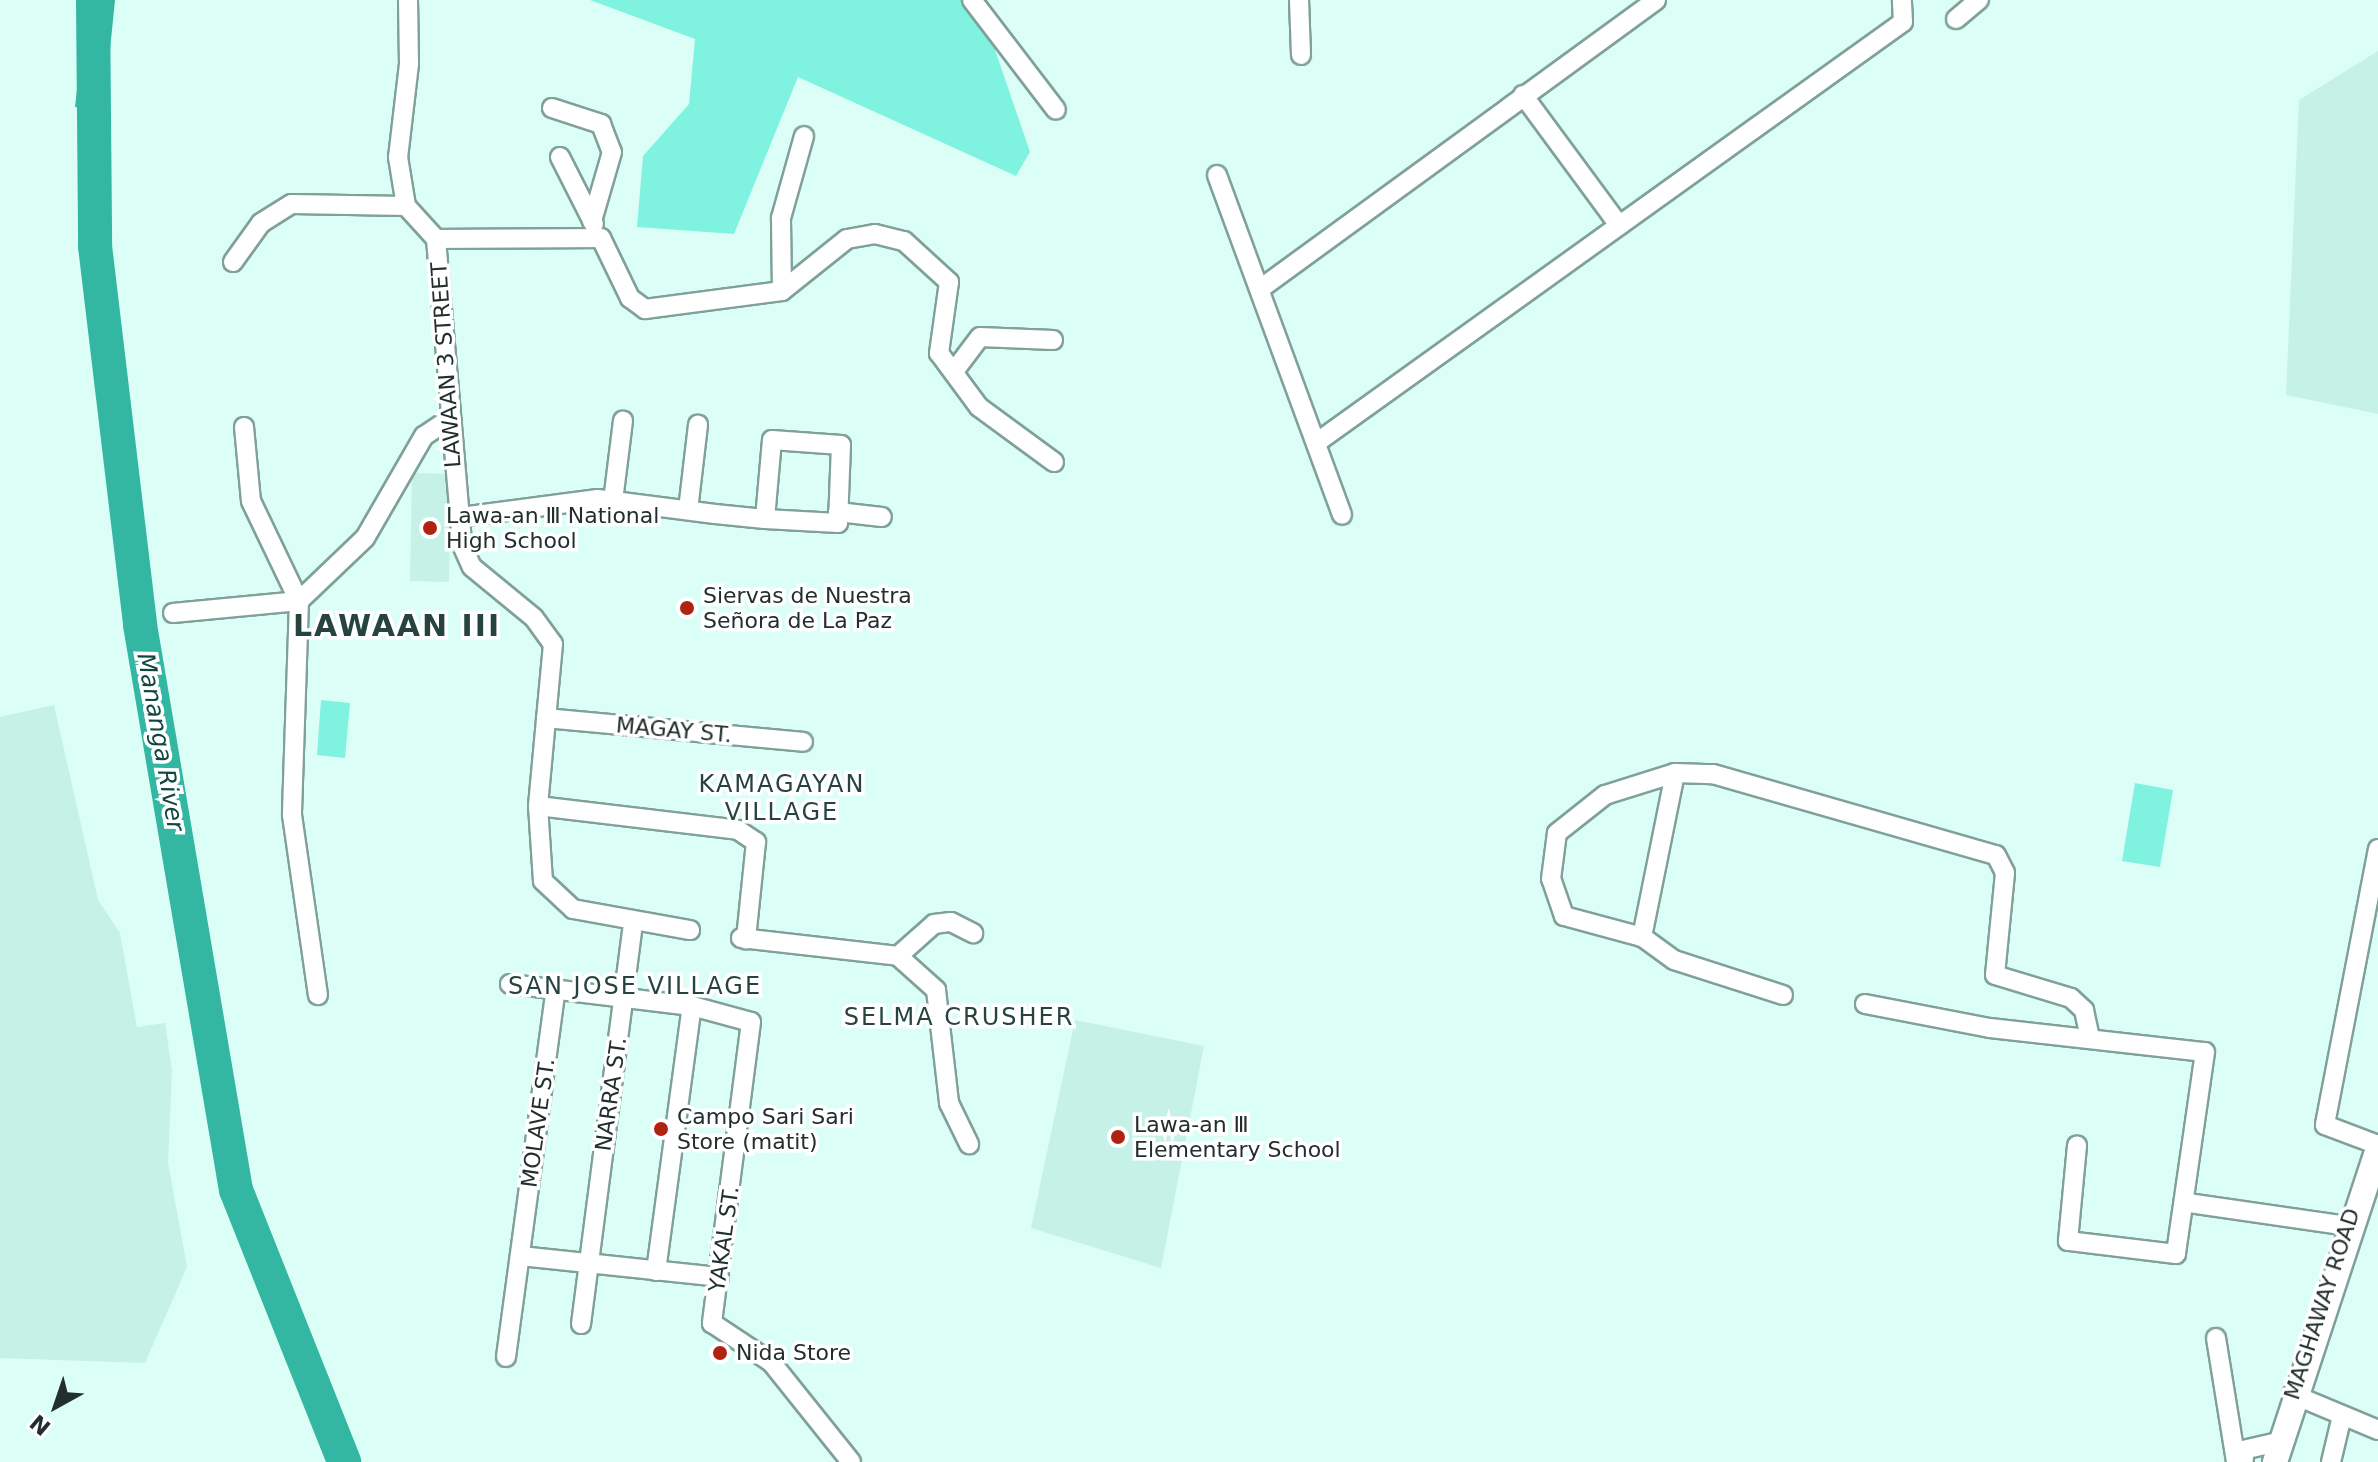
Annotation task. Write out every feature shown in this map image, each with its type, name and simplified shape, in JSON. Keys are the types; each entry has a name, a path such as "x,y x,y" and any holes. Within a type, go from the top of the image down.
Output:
{"street":[{"path":"233,262 261,223 292,204 406,206 398,157 408,0"},
{"path":"972,0 1056,110"},
{"path":"1299,0 1301,55"},
{"path":"1260,289 1656,0"},
{"path":"1316,443 1903,22 1902,0"},
{"path":"1956,19 1979,0"},
{"path":"1523,95 1619,225"},
{"path":"552,108 601,124 612,152 596,229"},
{"path":"782,291 781,218 804,136"},
{"path":"560,157 630,298 645,309 782,291 847,239 875,234 904,241 949,282 939,353 955,370 979,407 1054,462"},
{"path":"1217,175 1342,515"},
{"name":"LAWAAN 3 STREET","path":"406,206 436,239 449,419 461,517 472,567 534,618 553,644 538,806 539,862 552,893 573,909 633,922"},
{"path":"436,239 596,229"},
{"path":"955,370 980,337 1053,340"},
{"path":"173,613 299,601 365,538 410,456 449,419"},
{"path":"613,501 623,421"},
{"path":"688,510 698,425"},
{"path":"244,427 251,501 299,601 292,815 318,995"},
{"path":"461,517 613,501 765,519 838,523 841,445 772,440 765,519"},
{"path":"838,512 882,517"},
{"name":"MAGAY ST.","path":"546,718 803,742"},
{"path":"1642,937 1675,773"},
{"path":"1783,995 1674,960 1642,937 1564,916 1551,879 1557,833 1605,795 1675,773 1734,778 1810,807 1996,855 2005,873 1995,975 2071,998 2084,1010 2090,1038"},
{"path":"538,806 738,830 756,842 743,938 898,956 936,990 949,1103 969,1144"},
{"path":"2378,849 2372,914 2325,1125 2378,1146"},
{"path":"633,922 690,930"},
{"name":"NARRA ST.","path":"581,1324 633,922"},
{"path":"898,956 934,924 951,922 973,933"},
{"path":"510,984 692,1006 656,1271"},
{"name":"MOLAVE ST.","path":"506,1357 556,989"},
{"path":"1865,1004 2205,1052 2188,1203 2176,1254 2068,1241 2077,1145"},
{"name":"YAKAL ST.","path":"692,1006 743,1015 753,1034 712,1323 771,1362 851,1462"},
{"name":"MAGHAWAY ROAD","path":"2255,1457 2292,1394 2378,1146"},
{"path":"2188,1203 2348,1226"},
{"path":"520,1256 587,1266 719,1277"},
{"path":"2216,1338 2255,1457"},
{"path":"2292,1394 2341,1420 2378,1430"},
{"path":"2331,1462 2341,1420"}],"shaded area":[{"path":"87,0 115,0 104,109 75,107"},
{"path":"590,0 978,0 1030,152 1016,176 798,77 734,234 637,227 643,156 689,104 695,39"},
{"path":"2378,51 2378,414 2286,395 2299,100"},
{"name":"Lawa-an Ⅲ National High School","path":"412,473 451,474 449,582 410,581"},
{"path":"321,700 350,703 345,758 317,755"},
{"path":"54,705 98,900 120,933 137,1027 165,1023 172,1071 168,1163 187,1267 145,1363 0,1358 0,717"},
{"path":"2135,783 2173,790 2160,867 2122,861"},
{"name":"Lawa-an Ⅲ Elementary School","path":"1075,1020 1204,1046 1161,1268 1031,1228"}],"waterway":[{"name":"Mananga River","path":"93,0 95,246 140,625 236,1190 344,1462"}],"place":[{"name":"Lawa-an Ⅲ National High School","path":"430,528"},
{"name":"Siervas de Nuestra Señora de La Paz","path":"687,608"},
{"name":"Campo Sari Sari Store (matit)","path":"661,1129"},
{"name":"Lawa-an Ⅲ Elementary School","path":"1118,1137"},
{"name":"Nida Store","path":"720,1353"}],"district":[{"name":"LAWAAN III","path":"397,626"},
{"name":"KAMAGAYAN VILLAGE","path":"782,799"},
{"name":"SAN JOSE VILLAGE","path":"635,987"},
{"name":"SELMA CRUSHER","path":"959,1018"}]}
